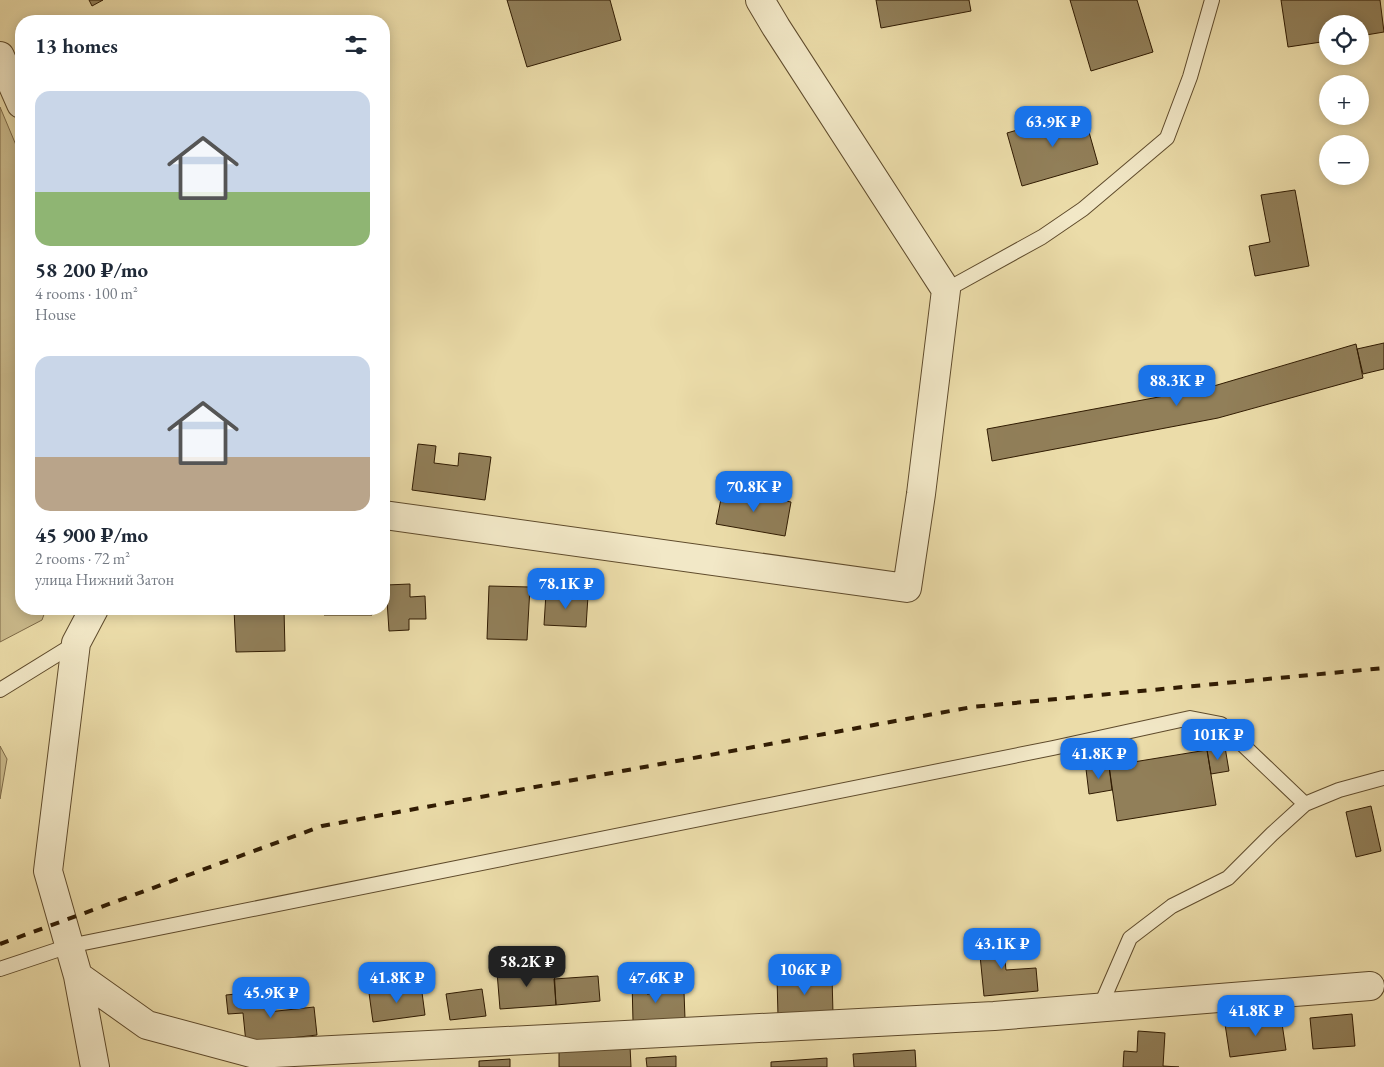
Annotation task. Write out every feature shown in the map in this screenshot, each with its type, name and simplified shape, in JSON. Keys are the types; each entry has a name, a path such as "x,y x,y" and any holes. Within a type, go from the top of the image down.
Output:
{"street":[{"path":"390,516 907,588 921,494 946,290 760,0"},
{"path":"0,56 15,90"},
{"path":"91,615 76,643 48,871 78,976 94,1067"},
{"path":"78,976 147,1025 255,1054 975,1017 1370,986"}],"lane":[{"path":"946,290 1042,238 1083,209 1167,138 1190,77 1212,0"},
{"path":"0,690 76,643"},
{"path":"0,969 69,946 1053,748 1190,718 1221,724 1305,804"},
{"path":"1100,1007 1130,938 1172,906 1228,878 1305,804 1339,790 1384,778"}],"shaded area":[{"path":"0,107 15,143 15,615 44,615 42,620 0,642"},
{"path":"0,746 7,759 0,799"}],"building":[{"path":"89,0 103,0 92,6"},
{"path":"507,0 610,0 621,40 527,67"},
{"path":"876,0 969,0 971,11 881,28"},
{"path":"1070,0 1137,0 1153,52 1091,71"},
{"path":"1281,0 1380,0 1384,32 1369,34 1369,15 1319,15 1319,42 1288,47"},
{"path":"1083,111 1098,164 1022,186 1007,133"},
{"path":"1295,190 1309,266 1255,276 1249,246 1270,242 1261,195"},
{"path":"1384,343 1384,369 1363,374 1357,349"},
{"path":"1356,344 1363,378 1218,418 992,461 987,429 1207,388"},
{"path":"418,444 436,446 434,463 458,466 459,453 491,457 485,500 412,490"},
{"path":"723,489 791,502 785,536 716,524"},
{"path":"410,584 410,597 425,596 426,619 409,619 409,630 389,631 390,585"},
{"path":"489,586 530,587 527,640 487,639"},
{"path":"546,593 588,596 586,627 544,625"},
{"path":"234,615 284,615 285,651 236,652"},
{"path":"1225,747 1229,771 1211,774 1207,750"},
{"path":"1207,750 1216,805 1117,821 1109,766"},
{"path":"1109,766 1112,790 1089,794 1086,769"},
{"path":"1371,806 1381,851 1356,857 1346,812"},
{"path":"1002,933 1006,970 1036,968 1038,991 984,996 978,935"},
{"path":"554,968 556,1005 500,1009 497,972"},
{"path":"598,976 600,1001 556,1005 554,979"},
{"path":"832,976 833,1014 778,1016 777,978"},
{"path":"647,980 647,994 684,992 685,1019 633,1021 632,981"},
{"path":"421,985 425,1015 373,1022 369,993"},
{"path":"482,989 486,1016 450,1020 446,994"},
{"path":"266,991 268,1012 314,1007 317,1035 246,1043 243,1013 228,1014 226,995"},
{"path":"1352,1014 1355,1046 1313,1049 1310,1018"},
{"path":"1281,1017 1286,1050 1230,1057 1225,1024"},
{"path":"1138,1031 1165,1033 1163,1066 1179,1067 1123,1067 1124,1051 1137,1052"},
{"path":"630,1046 631,1067 559,1067 559,1048"},
{"path":"915,1050 916,1067 854,1067 853,1054"},
{"path":"676,1056 676,1067 647,1067 646,1058"},
{"path":"827,1058 827,1067 771,1067 771,1062"},
{"path":"510,1059 510,1067 479,1067 479,1061"}],"railway":[{"path":"0,944 322,826 972,707 1384,668"}]}
